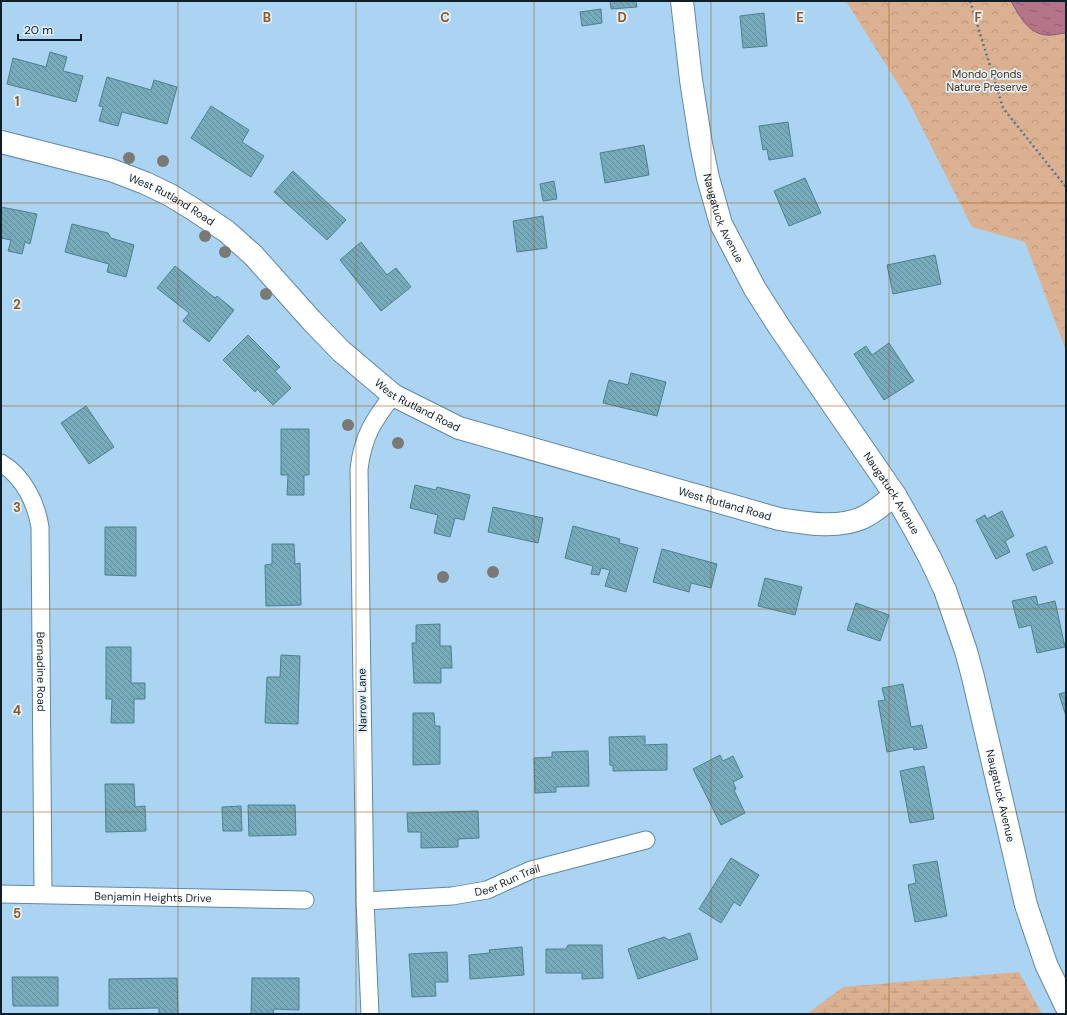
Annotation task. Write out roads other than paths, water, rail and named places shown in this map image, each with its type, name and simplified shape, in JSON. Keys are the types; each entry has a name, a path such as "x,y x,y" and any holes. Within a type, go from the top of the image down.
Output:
{"main road":[{"name":"Naugatuck Avenue","path":"682,1 691,80 701,144 708,178 721,224 755,289 775,322 895,495 930,558 954,616 973,677 1026,905 1046,964 1066,1006"},
{"name":"West Rutland Road","path":"1,142 111,170 145,183 170,195 193,209 226,231 253,255 336,346 392,395 459,428 780,519 832,524 847,522 867,516 895,495"}],"street":[{"name":"Narrow Lane","path":"370,1014 365,901 359,470 361,451 367,434 377,416 392,395"},
{"name":"Bernadine Road","path":"1,463 14,473 24,485 38,512 40,526 43,894"},
{"name":"Deer Run Trail","path":"365,901 452,896 487,890 530,870 646,840"},
{"name":"Benjamin Heights Drive","path":"1,894 305,900"}],"water":[{"path":"1011,1 1066,1 1066,33 1049,35 1040,34 1034,31 1025,23"}],"park label":[{"name":"Mondo Ponds Nature Preserve","path":"987,80"}]}
